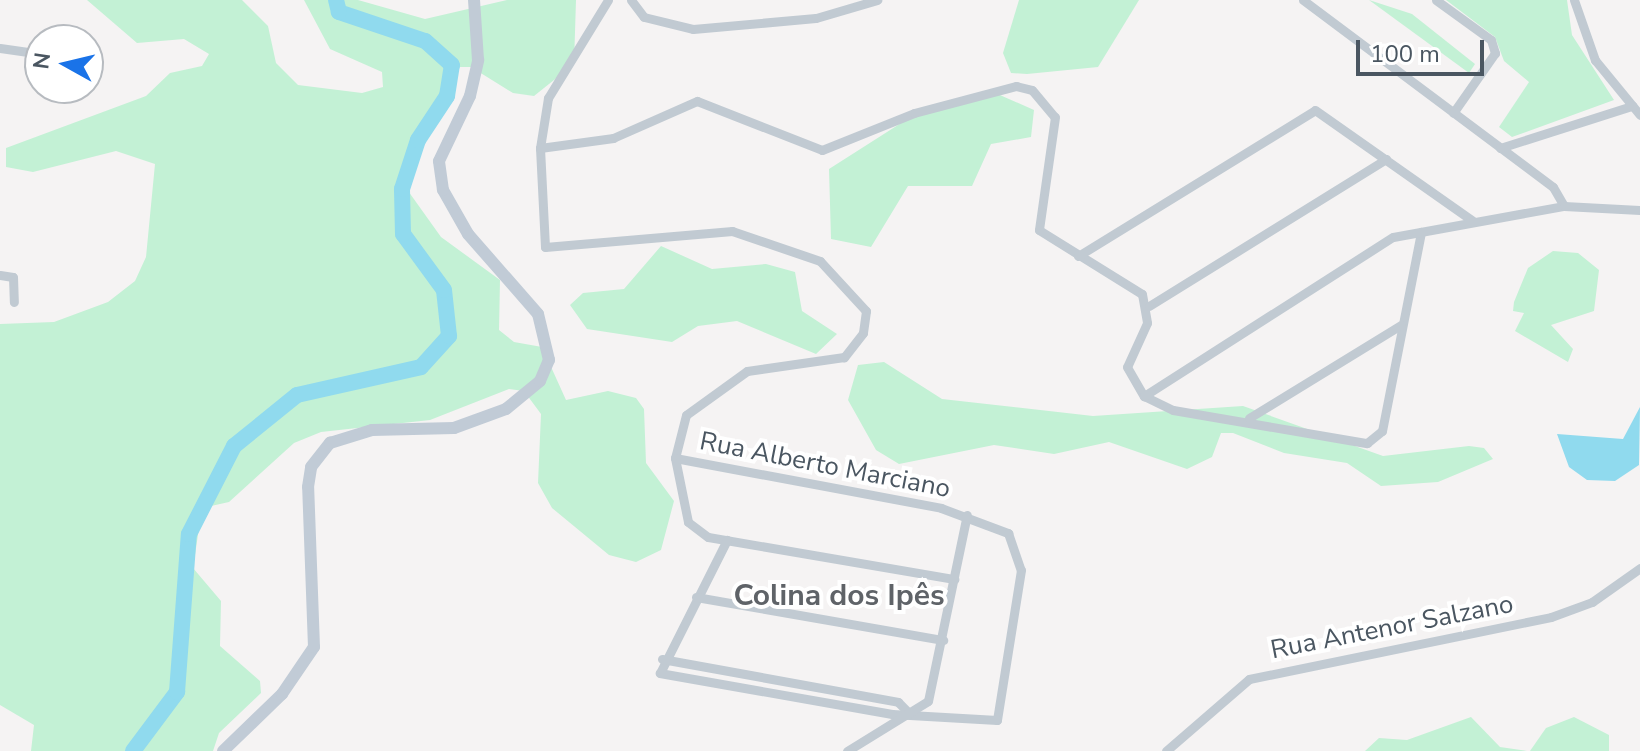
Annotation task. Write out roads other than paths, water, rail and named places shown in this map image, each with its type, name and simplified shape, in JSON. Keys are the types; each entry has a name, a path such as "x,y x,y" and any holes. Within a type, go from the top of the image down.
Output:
{"street":[{"path":"223,751 282,694 314,647 308,487 311,467 330,443 372,430 454,428 506,409 540,381 549,360 538,314 468,234 443,190 439,161 470,96 478,60 474,0"},
{"path":"608,0 548,98 540,148 545,247 577,250 707,229 774,242 837,273 866,311 863,333 844,357 728,380 686,415 675,458 696,533 954,579"},
{"path":"631,0 654,23 693,29 816,18 877,0"},
{"path":"1303,0 1553,187 1564,206"},
{"path":"1436,0 1491,40 1495,53 1453,113"},
{"path":"1574,0 1595,60 1640,115"},
{"path":"0,48 24,51"},
{"path":"540,148 613,138 697,101 763,133 822,150 914,113 1016,86 1047,100 1055,117 1039,230 1078,256 1123,277 1149,306"},
{"path":"1500,148 1632,106"},
{"path":"1078,256 1315,110 1473,221"},
{"path":"1386,159 1149,306 1127,367 1144,396 1173,410 1249,418 1367,443 1377,439 1421,232"},
{"path":"1144,396 1374,246 1473,221 1564,206 1640,210"},
{"path":"0,275 13,277 14,302"},
{"path":"1249,418 1401,325"},
{"name":"Rua Alberto Marciano","path":"675,458 967,515 1008,533 1021,555 998,718 909,713"},
{"path":"847,751 928,701 967,515"},
{"path":"727,540 662,659 898,702 909,713"},
{"name":"Rua Antenor Salzano","path":"1166,751 1249,679 1551,617 1592,602 1640,568"},
{"path":"696,597 943,640"}],"water":[{"path":"1640,407 1639,465 1615,481 1587,480 1569,467 1557,434 1623,439"}],"waterway":[{"path":"133,751 177,692 189,534 234,446 297,395 421,367 449,336 444,290 403,234 402,189 418,140 447,96 452,65 425,41 339,12 336,0"}],"district":[{"name":"Colina dos Ipês","path":"839,596"}]}
